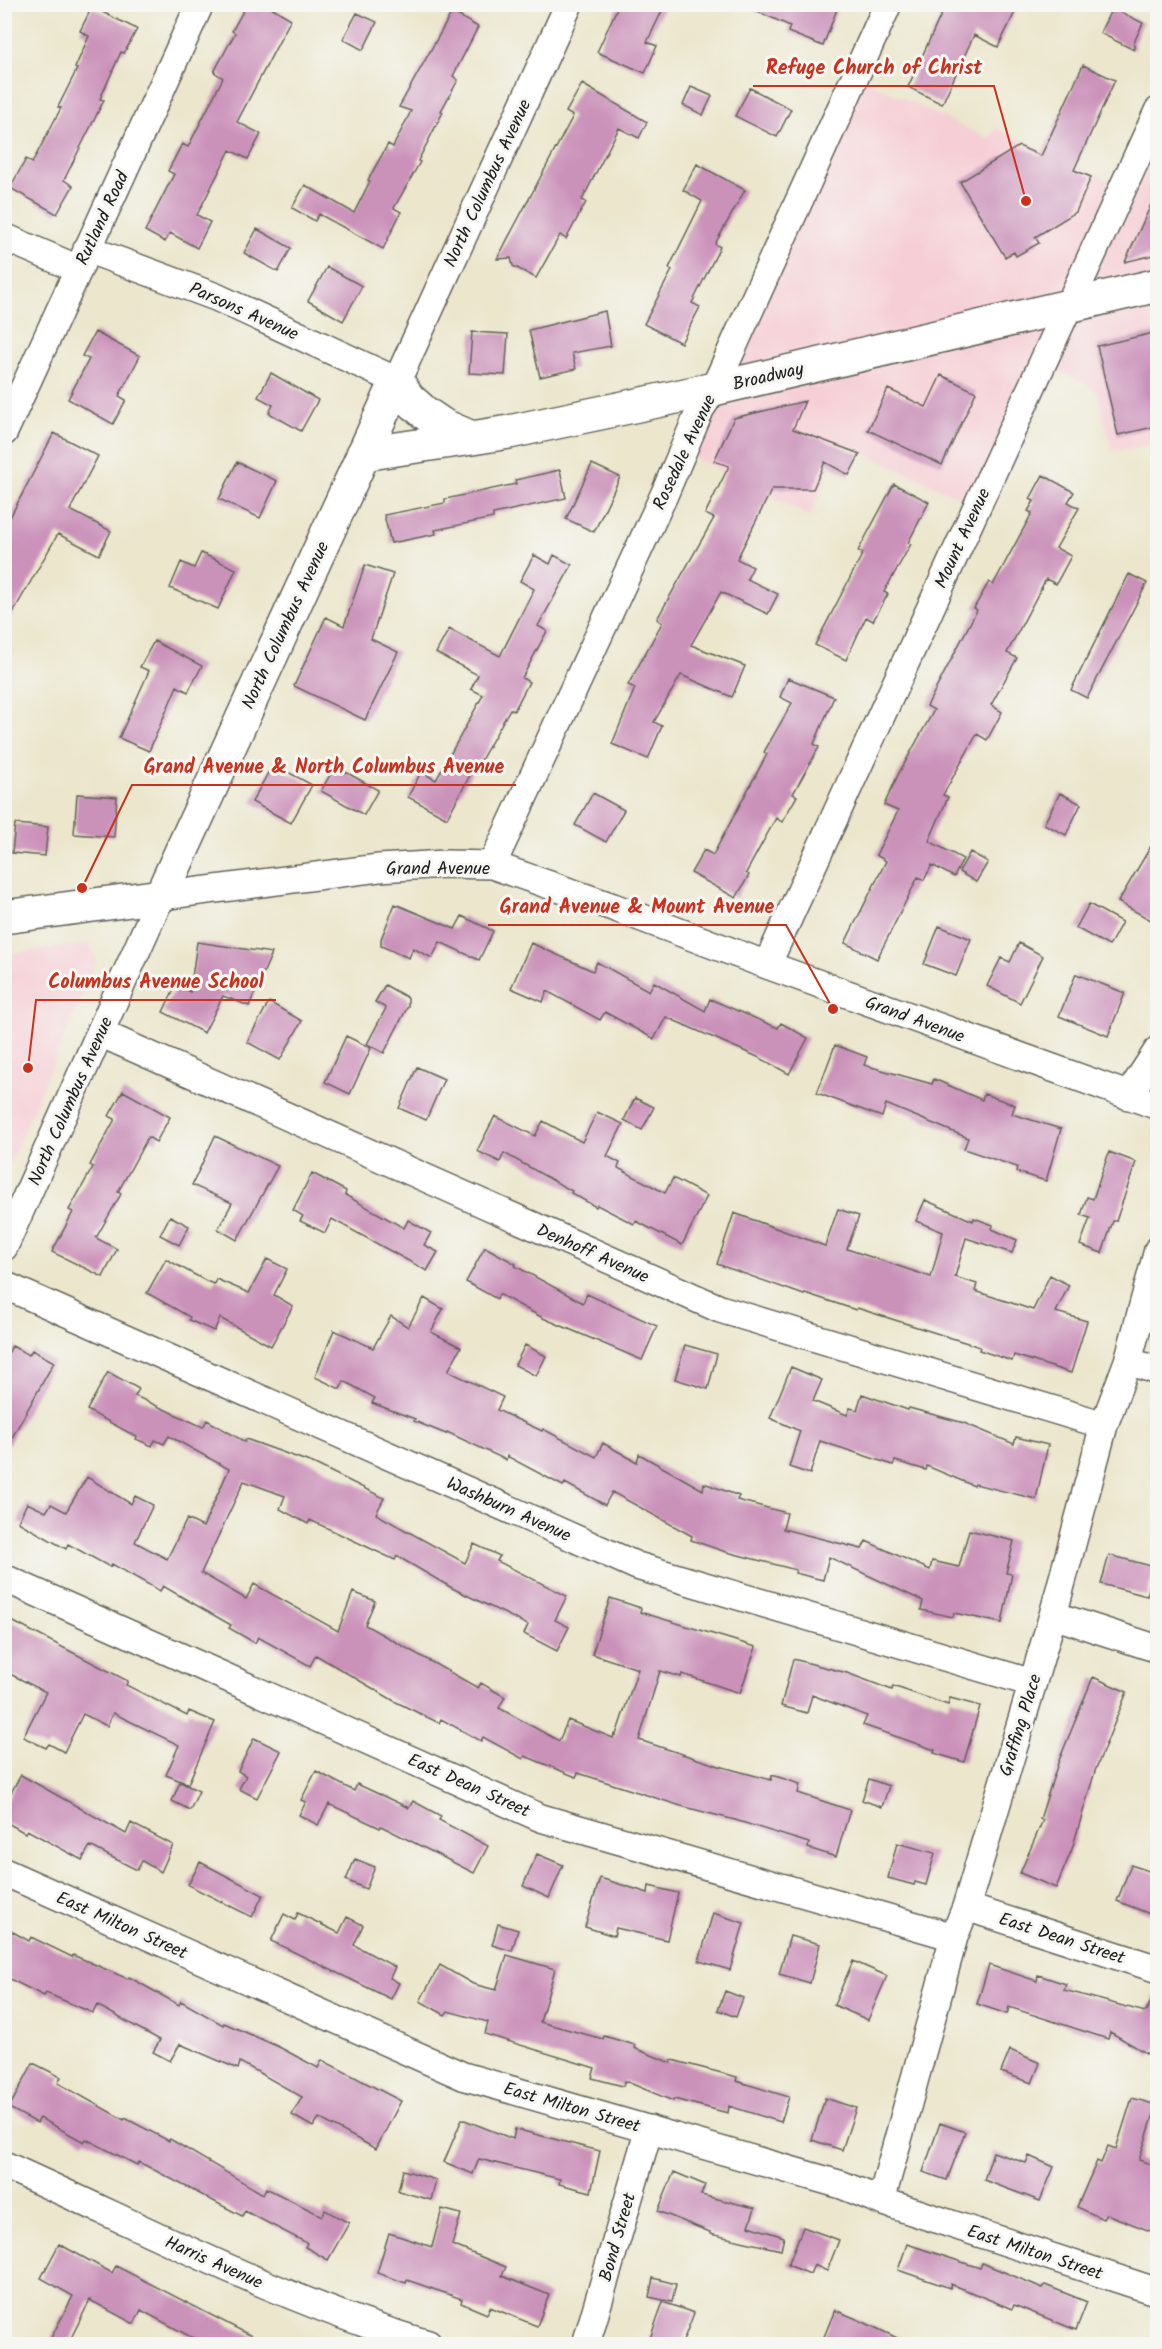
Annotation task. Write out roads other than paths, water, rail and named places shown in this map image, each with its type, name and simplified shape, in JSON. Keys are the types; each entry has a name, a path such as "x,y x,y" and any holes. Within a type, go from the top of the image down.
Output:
{"street":[{"name":"Rutland Road","path":"4,432 200,4"},
{"name":"North Columbus Avenue","path":"4,1247 161,896 569,4"},
{"name":"Rosedale Avenue","path":"492,865 664,495 701,408 714,388 888,4"},
{"name":"Mount Avenue","path":"767,965 1158,111"},
{"name":"Parsons Avenue","path":"4,237 216,297 397,381"},
{"name":"Broadway","path":"363,454 509,432 982,328 1068,305 1158,285"},
{"path":"397,381 408,398 425,413 444,426 472,438"},
{"name":"Grand Avenue","path":"4,918 379,868 445,864 492,865 1158,1106"},
{"name":"Denhoff Avenue","path":"100,1033 720,1309 1104,1425"},
{"path":"1128,1096 1158,1050"},
{"name":"Graffing Place","path":"881,2201 954,1938 966,1906 1053,1615 1104,1425 1128,1361 1158,1250"},
{"name":"Washburn Avenue","path":"4,1285 637,1566 1032,1683"},
{"path":"1128,1361 1158,1371"},
{"name":"East Dean Street","path":"4,1578 541,1818 954,1938"},
{"path":"1053,1615 1158,1649"},
{"name":"East Milton Street","path":"4,1872 453,2072 842,2185 881,2201 1158,2292"},
{"name":"East Dean Street","path":"966,1906 1158,1969"},
{"name":"Bond Street","path":"586,2344 649,2129"},
{"name":"Harris Avenue","path":"4,2165 224,2268 381,2331 428,2344"}],"place":[{"name":"Refuge Church of Christ","path":"1026,201"},
{"name":"Grand Avenue & North Columbus Avenue","path":"82,888"},
{"name":"Grand Avenue & Mount Avenue","path":"833,1009"},
{"name":"Columbus Avenue School","path":"28,1068"}]}
